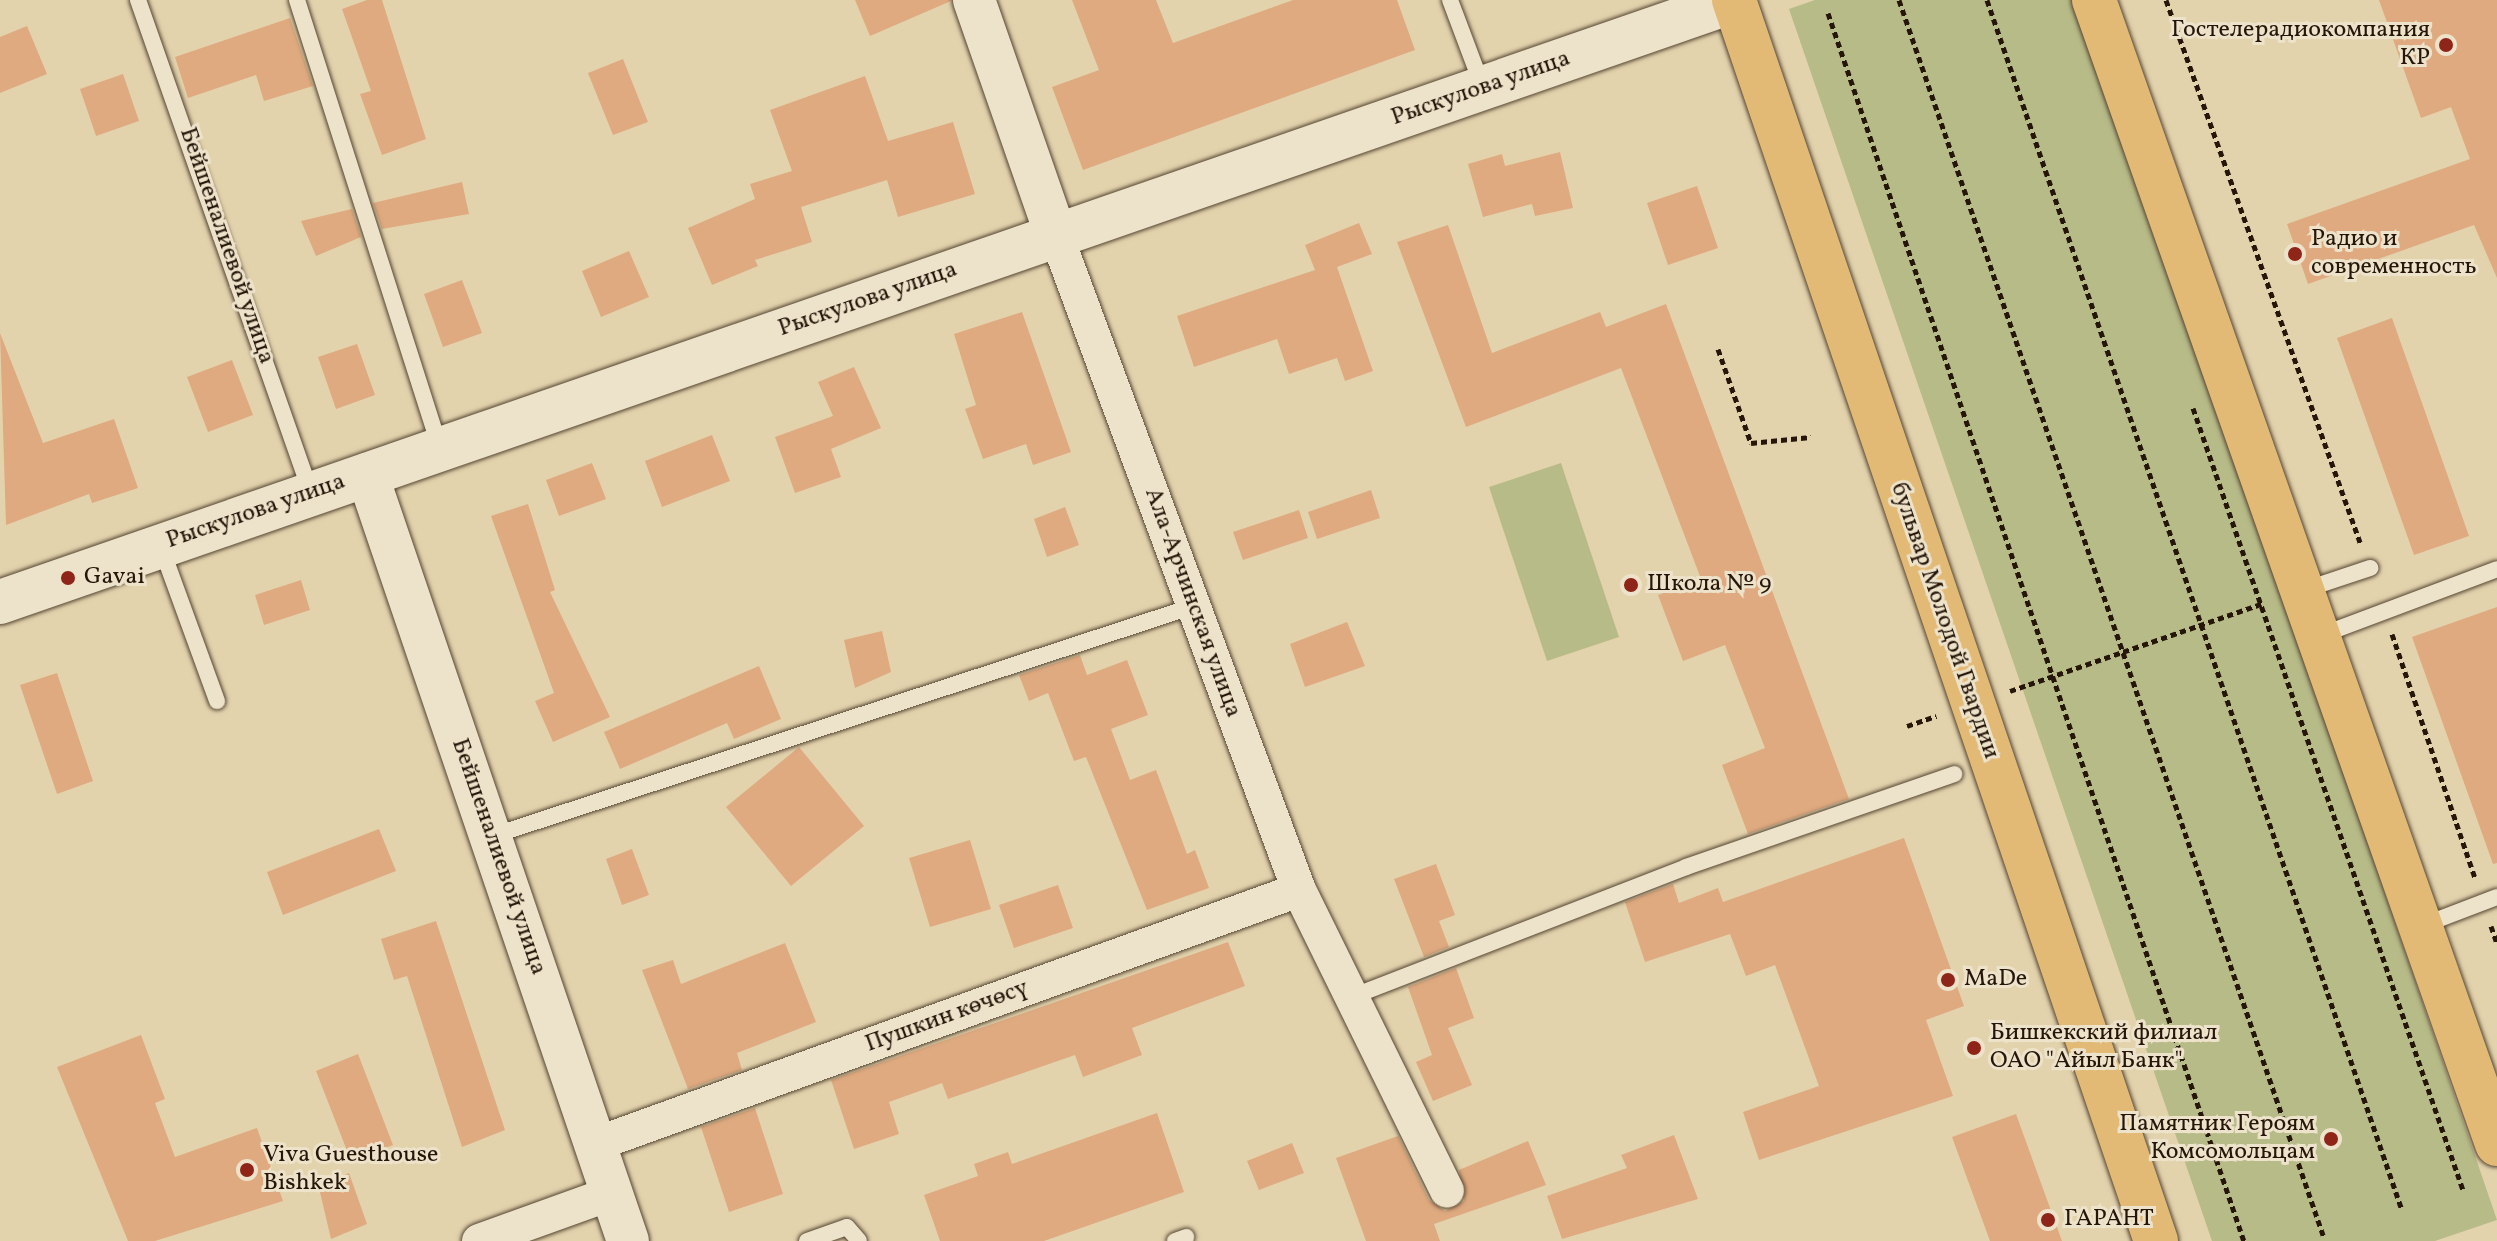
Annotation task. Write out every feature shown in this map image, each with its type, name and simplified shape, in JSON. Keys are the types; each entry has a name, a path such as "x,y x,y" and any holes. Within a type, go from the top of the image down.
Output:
{"main road":[{"name":"Рыскулова улица","path":"0,602 1735,0"},
{"name":"бульвар Молодой Гвардии","path":"1735,0 2156,1241"},
{"path":"2094,0 2280,598 2315,637 2497,1144"}],"street":[{"name":"Ала-Арчинская улица","path":"974,0 1056,235 1299,890 1354,996 1447,1191"},
{"name":"Бейшеналиевой улица","path":"367,474 628,1241"},
{"name":"Пушкин көчөсү","path":"596,1144 1299,890"},
{"path":"479,1241 612,1193"}],"lane":[{"name":"Бейшеналиевой улица","path":"138,0 312,493"},
{"path":"297,0 440,449"},
{"path":"1450,0 1483,88"},
{"path":"160,546 217,701"},
{"path":"2280,598 2370,568"},
{"path":"2315,637 2497,569"},
{"path":"491,836 1194,606"},
{"path":"1354,996 1686,867 1954,774"},
{"path":"2419,927 2490,900"},
{"path":"807,1241 847,1227 859,1241"}],"path":[{"path":"1899,0 2324,1238"},
{"path":"1987,0 2205,621 2402,1210"},
{"path":"2166,0 2370,568"},
{"path":"1828,13 2244,1241"},
{"path":"1718,349 1751,443 1811,437"},
{"path":"2187,393 2280,598 2463,1190"},
{"path":"1907,726 2205,621 2280,598"},
{"path":"2385,613 2490,900 2497,943"}],"green space":[{"path":"1815,0 2079,0 2497,1220 2435,1241 2212,1241 1789,9"},
{"path":"1561,463 1619,637 1547,661 1489,487"}],"building":[{"path":"367,0 382,0 426,139 382,155 360,94 371,91 342,9"},
{"path":"855,0 951,0 951,1 870,36"},
{"path":"1072,0 1156,0 1173,43 1293,0 1397,0 1415,50 1083,170 1052,87 1099,70"},
{"path":"2379,0 2497,0 2497,278 2474,225 2308,284 2287,224 2470,159 2451,107 2421,118"},
{"path":"290,18 313,86 264,101 256,75 188,98 175,57"},
{"path":"27,26 47,74 0,93 0,37"},
{"path":"623,59 648,122 613,135 588,73"},
{"path":"123,74 139,121 96,136 80,89"},
{"path":"865,76 888,141 953,122 975,194 898,217 887,180 801,207 812,242 755,260 758,266 712,285 688,228 755,199 750,184 792,171 770,110"},
{"path":"1560,152 1573,208 1535,216 1532,204 1483,217 1468,164 1502,154 1505,166"},
{"path":"462,182 469,214 382,229 373,203"},
{"path":"1697,186 1718,248 1668,265 1647,203"},
{"path":"352,209 361,237 316,256 301,221"},
{"path":"1359,223 1372,254 1337,267 1373,371 1345,381 1337,358 1289,374 1277,339 1194,367 1177,316 1315,270 1305,245"},
{"path":"1448,225 1492,353 1600,312 1606,327 1666,304 1849,799 1748,834 1722,765 1765,748 1725,645 1683,661 1658,595 1701,579 1621,368 1466,427 1397,242"},
{"path":"629,251 649,297 601,317 582,271"},
{"path":"462,280 482,333 443,347 424,294"},
{"path":"1022,312 1071,452 1033,465 1026,444 983,459 965,409 976,405 954,334"},
{"path":"2392,318 2469,536 2414,555 2337,338"},
{"path":"0,333 43,443 114,419 138,488 92,503 89,494 6,525"},
{"path":"357,344 375,395 336,409 318,357"},
{"path":"232,360 253,415 208,432 187,377"},
{"path":"854,367 881,428 831,449 841,477 795,493 775,437 833,416 818,382"},
{"path":"712,435 730,481 662,507 645,461"},
{"path":"592,463 606,499 559,516 546,480"},
{"path":"1371,490 1380,518 1317,539 1308,512"},
{"path":"528,504 555,590 550,592 610,717 553,742 535,701 554,693 491,516"},
{"path":"1065,507 1079,545 1047,557 1034,519"},
{"path":"1299,510 1308,538 1243,560 1233,532"},
{"path":"301,580 310,610 264,625 255,595"},
{"path":"2497,607 2497,863 2493,864 2412,637"},
{"path":"1347,622 1365,666 1305,687 1290,644"},
{"path":"882,631 891,672 855,688 844,640"},
{"path":"1080,655 1087,675 1127,660 1148,715 1111,729 1130,780 1156,770 1187,854 1195,850 1209,888 1147,910 1086,757 1074,761 1048,693 1029,701 1019,675"},
{"path":"759,666 781,719 734,739 727,723 620,769 604,732"},
{"path":"57,673 93,781 57,794 20,685"},
{"path":"799,747 864,826 791,886 726,807"},
{"path":"379,829 396,871 283,915 267,872"},
{"path":"1904,838 1964,1006 1926,1020 1953,1096 1759,1160 1743,1112 1819,1086 1775,965 1746,976 1730,934 1645,962 1625,902 1673,884 1679,903 1718,888 1723,902"},
{"path":"970,840 991,909 930,927 909,858"},
{"path":"632,849 649,895 622,905 606,859"},
{"path":"1436,864 1455,915 1439,921 1449,947 1424,957 1394,879"},
{"path":"1058,885 1073,928 1014,948 999,905"},
{"path":"436,921 505,1130 462,1147 407,976 394,980 381,939"},
{"path":"1228,942 1245,986 1132,1028 1142,1055 1083,1077 1075,1055 948,1099 942,1083 889,1102 899,1134 854,1149 831,1080"},
{"path":"785,943 816,1022 737,1053 742,1070 688,1089 642,970 673,960 681,984"},
{"path":"1456,968 1474,1018 1448,1028 1472,1085 1433,1101 1416,1062 1432,1055 1408,987"},
{"path":"141,1035 165,1099 155,1103 175,1157 257,1128 283,1201 155,1241 128,1241 57,1067"},
{"path":"358,1054 393,1145 351,1161 316,1071"},
{"path":"755,1108 783,1194 729,1212 701,1127"},
{"path":"1157,1113 1184,1192 1044,1241 940,1241 924,1195 978,1176 974,1164 1008,1152 1012,1164"},
{"path":"2016,1114 2062,1241 1990,1241 1952,1137"},
{"path":"1674,1135 1698,1199 1562,1239 1547,1196 1627,1168 1621,1155"},
{"path":"1398,1136 1429,1200 1445,1211 1464,1201 1459,1170 1528,1141 1546,1185 1434,1224 1440,1241 1366,1241 1336,1158"},
{"path":"1292,1143 1304,1173 1259,1190 1247,1161"},
{"path":"349,1173 367,1224 331,1239 319,1188"}],"place":[{"name":"Гостелерадиокомпания КР","path":"2446,45"},
{"name":"Радио и современность","path":"2295,254"},
{"name":"Gavai","path":"68,578"},
{"name":"Школа № 9","path":"1631,585"},
{"name":"MaDe","path":"1948,980"},
{"name":"Бишкекский филиал ОАО \"Айыл Банк\"","path":"1974,1048"},
{"name":"Памятник Героям Комсомольцам","path":"2331,1139"},
{"name":"Viva Guesthouse Bishkek","path":"247,1170"},
{"name":"ГАРАНТ","path":"2048,1220"}]}
